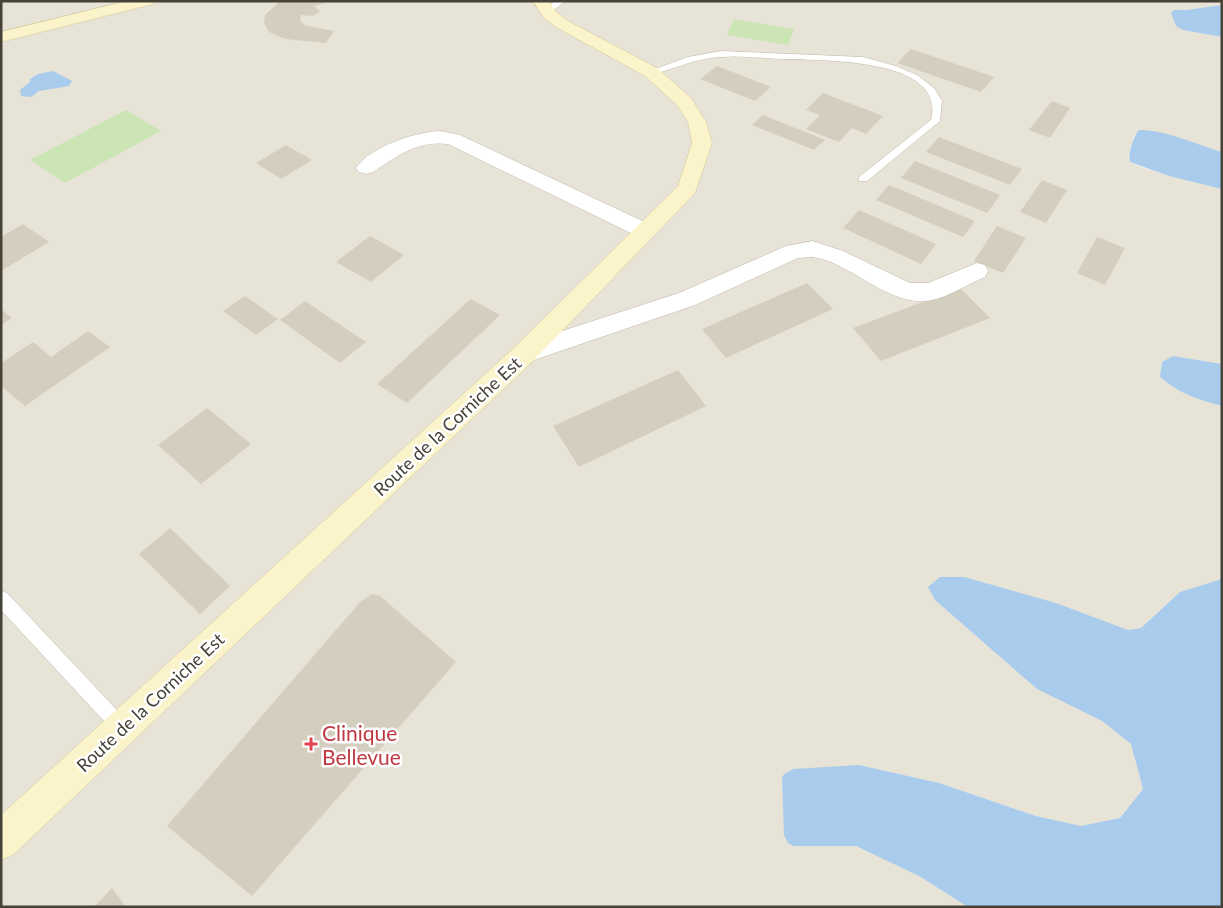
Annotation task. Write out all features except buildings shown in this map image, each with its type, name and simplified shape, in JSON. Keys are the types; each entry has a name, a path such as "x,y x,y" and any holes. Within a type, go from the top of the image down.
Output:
{"street":[{"path":"1,37 147,1"},
{"name":"Route de la Corniche Est","path":"1,841 525,353 688,188 702,143 697,122 684,102 651,72 562,24 550,4"},
{"path":"366,168 402,144 421,138 437,136 452,139 645,231"},
{"path":"525,353 687,299 794,251 813,249 835,256 907,291 930,292 977,271"}],"lane":[{"path":"651,72 669,64 721,54 863,60 885,64 905,72 925,86 936,98 938,111 935,121 863,179"},
{"path":"1,598 122,728"}],"shaded area":[{"path":"1,1 1222,1 1222,5 1174,10 1183,30 1222,37 1222,152 1147,130 1134,135 1128,158 1130,162 1137,166 1222,189 1222,364 1173,356 1197,399 1222,406 1222,579 1180,592 1141,628 1128,630 1056,603 935,600 1037,689 1102,721 1131,744 1143,789 1120,818 1081,826 1036,816 939,783 859,765 782,778 783,802 794,846 856,846 919,876 968,907 1,907"}],"green space":[{"path":"734,19 794,29 788,45 727,35"},
{"path":"126,110 161,131 65,183 30,160"}],"water":[{"path":"1222,5 1222,37 1183,30 1176,26 1171,13 1174,10"},
{"path":"53,71 72,81 69,86 39,91 31,97 21,96 20,90 30,82 30,79 38,74"},
{"path":"1139,130 1159,132 1222,152 1222,189 1169,176 1130,162 1129,155"},
{"path":"1173,356 1222,364 1222,406 1189,395 1160,377 1162,362"},
{"path":"940,577 964,577 1056,603 1128,630 1141,628 1180,592 1222,579 1222,907 968,907 919,876 856,846 794,846 788,843 784,835 782,778 784,774 793,769 859,765 939,783 1036,816 1081,826 1120,818 1143,789 1131,744 1102,721 1037,689 935,600 928,587"}],"place":[{"name":"Clinique Bellevue","path":"311,744"}]}
